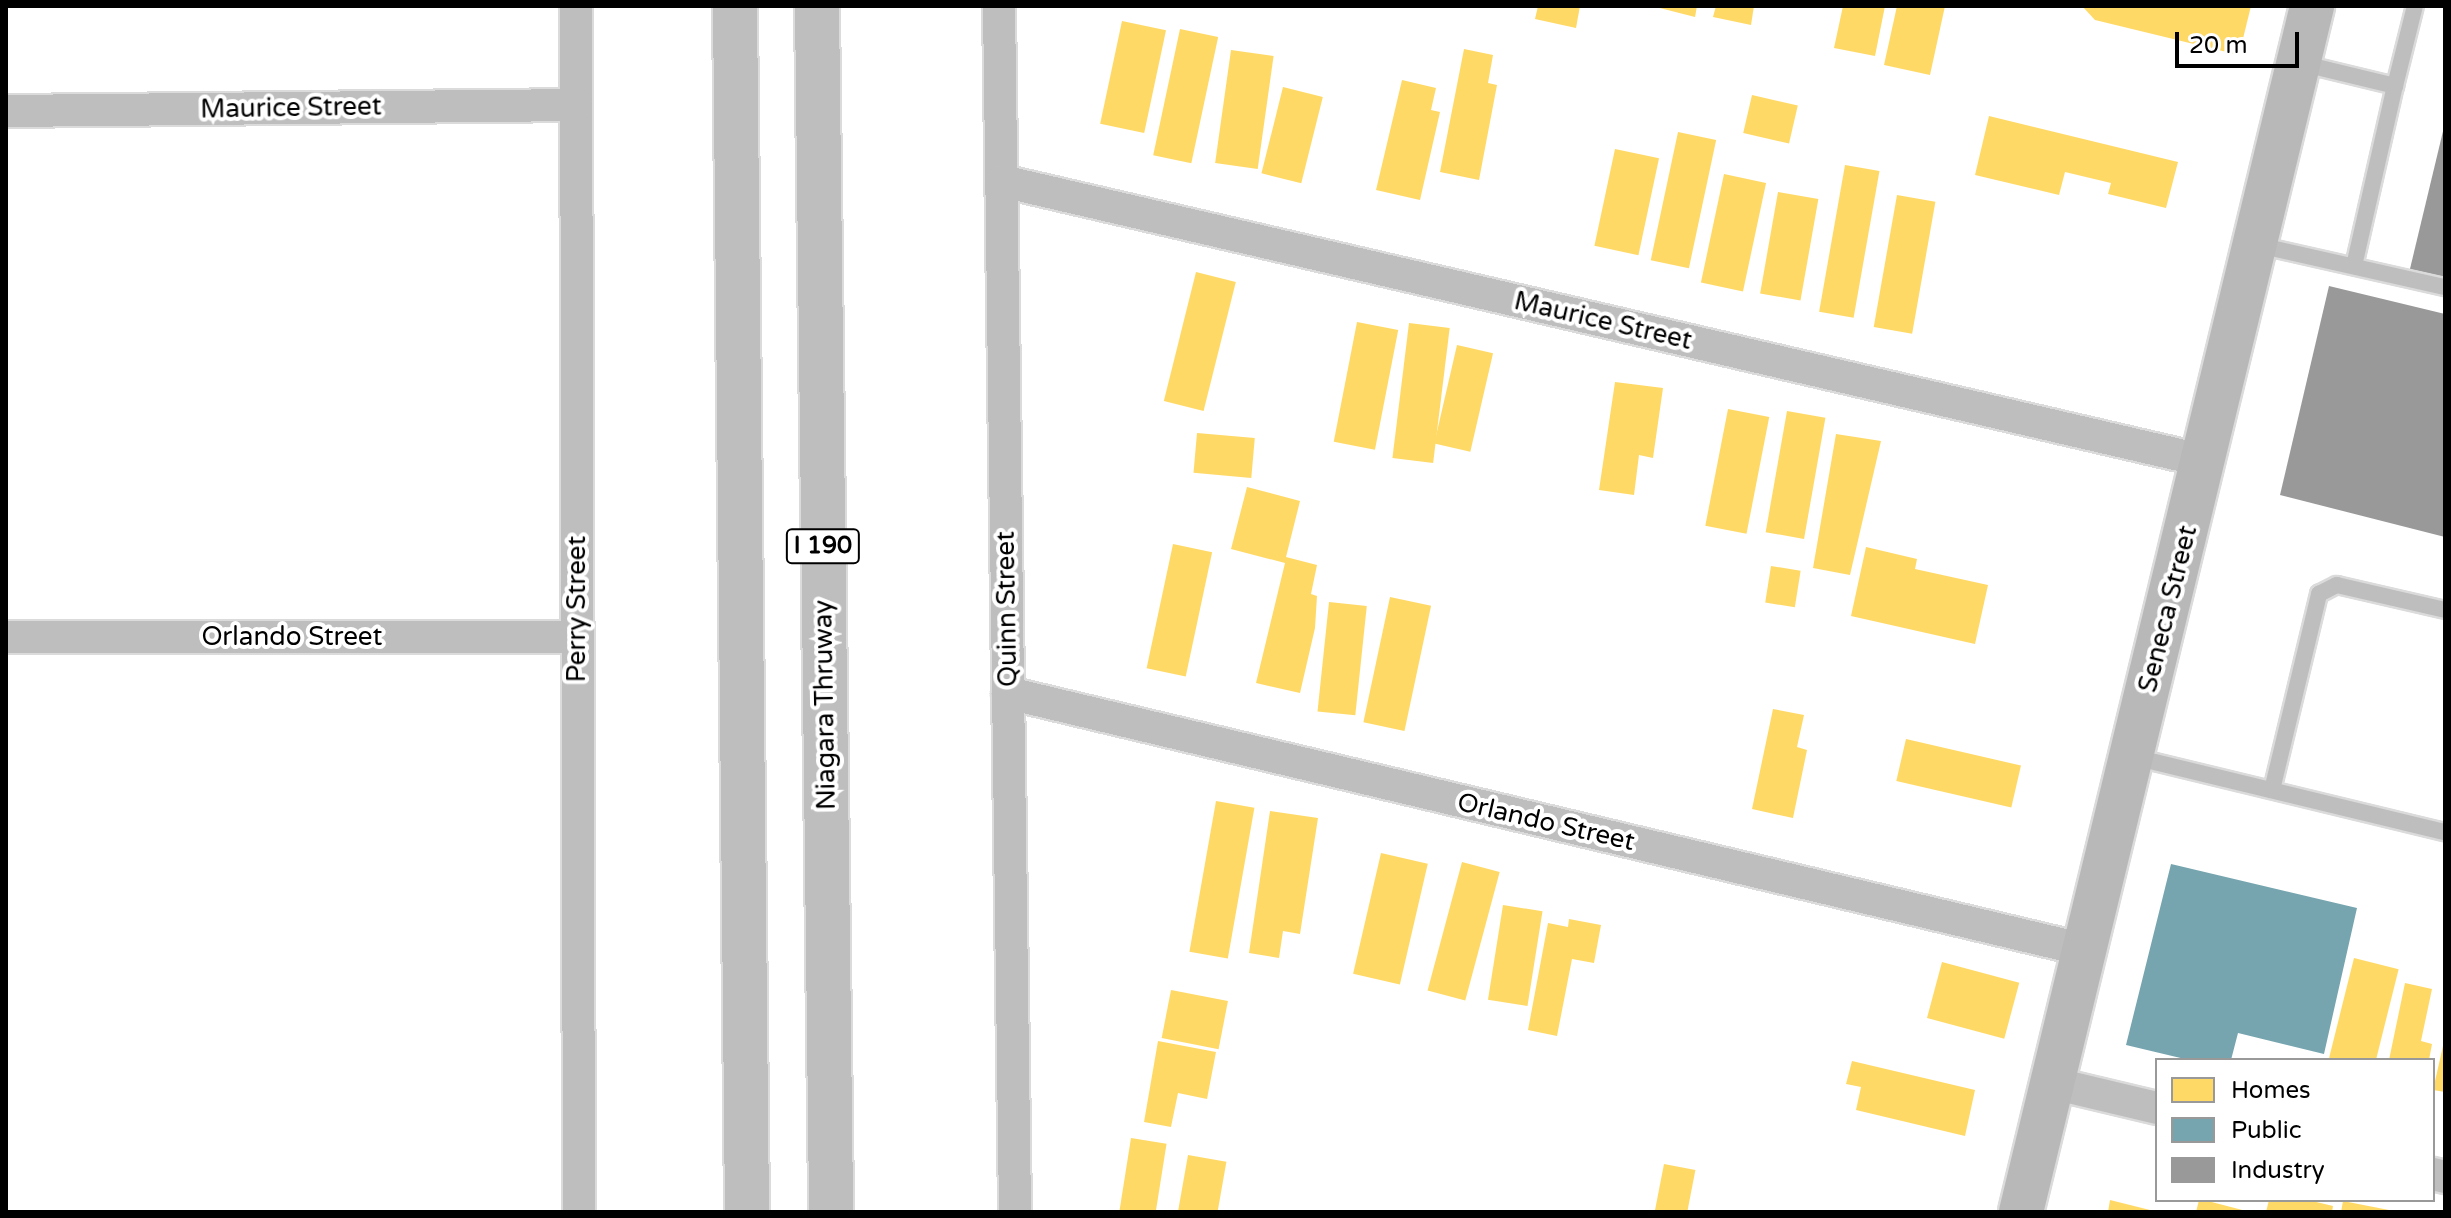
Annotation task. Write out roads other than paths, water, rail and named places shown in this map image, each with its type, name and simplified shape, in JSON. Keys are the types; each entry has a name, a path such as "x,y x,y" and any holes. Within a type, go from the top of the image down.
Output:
{"highway":[{"path":"735,6 747,1212"},
{"name":"Niagara Thruway","path":"817,6 831,1212"}],"main road":[{"name":"Seneca Street","path":"2021,1212 2205,461 2312,6"}],"street":[{"name":"Perry Street","path":"576,6 579,1212"},
{"name":"Quinn Street","path":"999,6 1015,1212"},
{"name":"Maurice Street","path":"6,111 576,105"},
{"name":"Maurice Street","path":"1002,181 2205,461"},
{"name":"Orlando Street","path":"6,637 577,637"},
{"name":"Orlando Street","path":"1008,693 2085,950"},
{"path":"2052,1083 2155,1108"}],"lane":[{"path":"2354,266 2415,6"},
{"path":"2299,63 2395,86"},
{"path":"2256,244 2445,287"},
{"path":"2272,790 2319,594 2337,585 2445,610"},
{"path":"2132,757 2445,832"}]}
